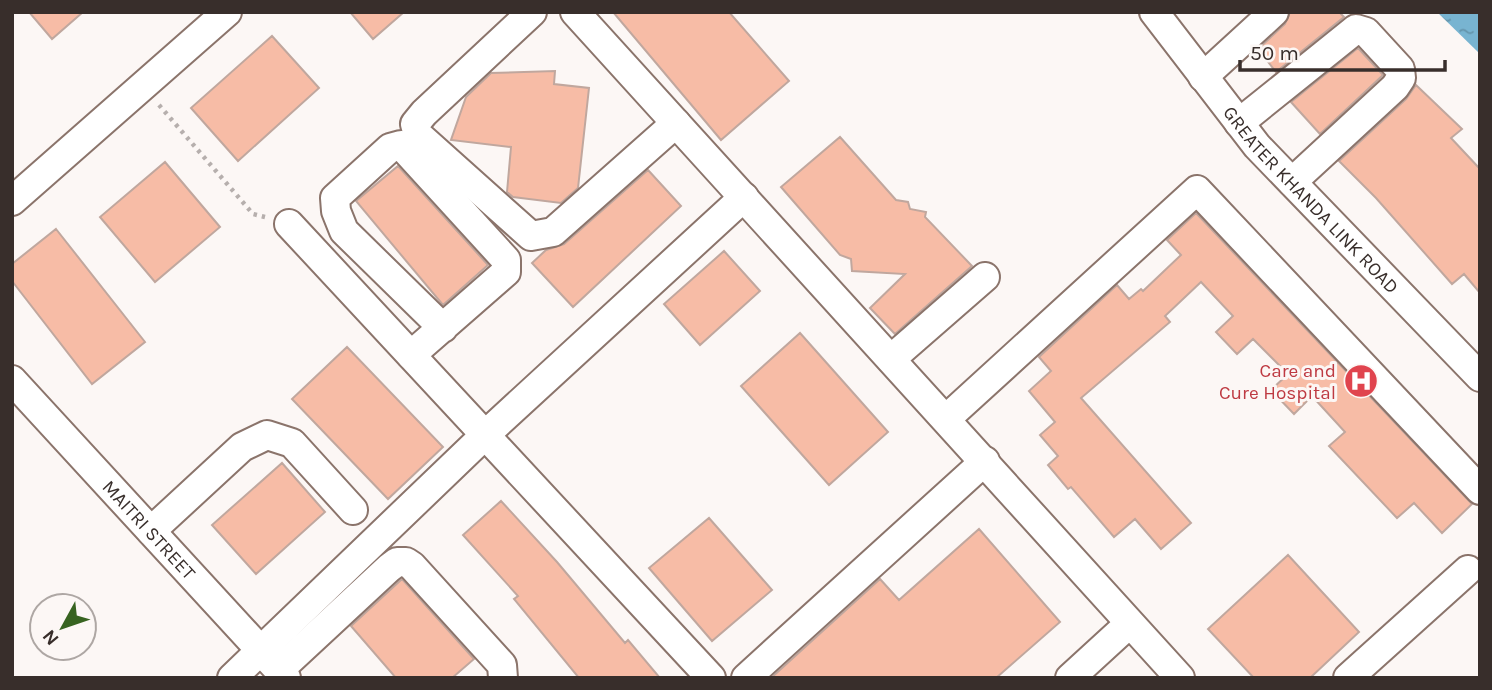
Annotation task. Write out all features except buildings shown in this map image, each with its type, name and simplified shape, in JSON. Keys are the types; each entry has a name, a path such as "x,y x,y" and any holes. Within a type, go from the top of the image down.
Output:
{"street":[{"path":"12,201 227,12"},
{"path":"532,12 415,124 418,135 531,236 553,232 676,123"},
{"path":"575,12 1180,678"},
{"name":"GREATER KHANDA LINK ROAD","path":"1154,12 1256,146 1480,377"},
{"path":"1203,77 1274,12"},
{"path":"1236,119 1349,21 1348,12"},
{"path":"1236,119 1356,29 1366,32 1393,60 1400,69 1401,78 1395,87 1292,182"},
{"path":"411,355 443,328 506,272 506,260 401,145 390,148 335,198 336,211 344,231 443,328"},
{"path":"946,419 1197,190 1480,490"},
{"path":"275,666 485,435 744,197"},
{"path":"289,224 710,678"},
{"path":"891,359 985,277"},
{"name":"MAITRI STREET","path":"12,380 275,666"},
{"path":"151,531 242,447 267,435 292,443 353,510"},
{"path":"747,678 985,461"},
{"path":"232,678 275,666 397,562 406,562 412,566 502,665 503,678"},
{"path":"1348,678 1468,570"},
{"path":"1070,678 1129,624"}],"path":[{"path":"143,86 253,214 289,224"}],"water":[{"path":"1437,12 1480,12 1480,54"}],"place":[{"name":"Care and Cure Hospital","path":"1361,381"}]}
